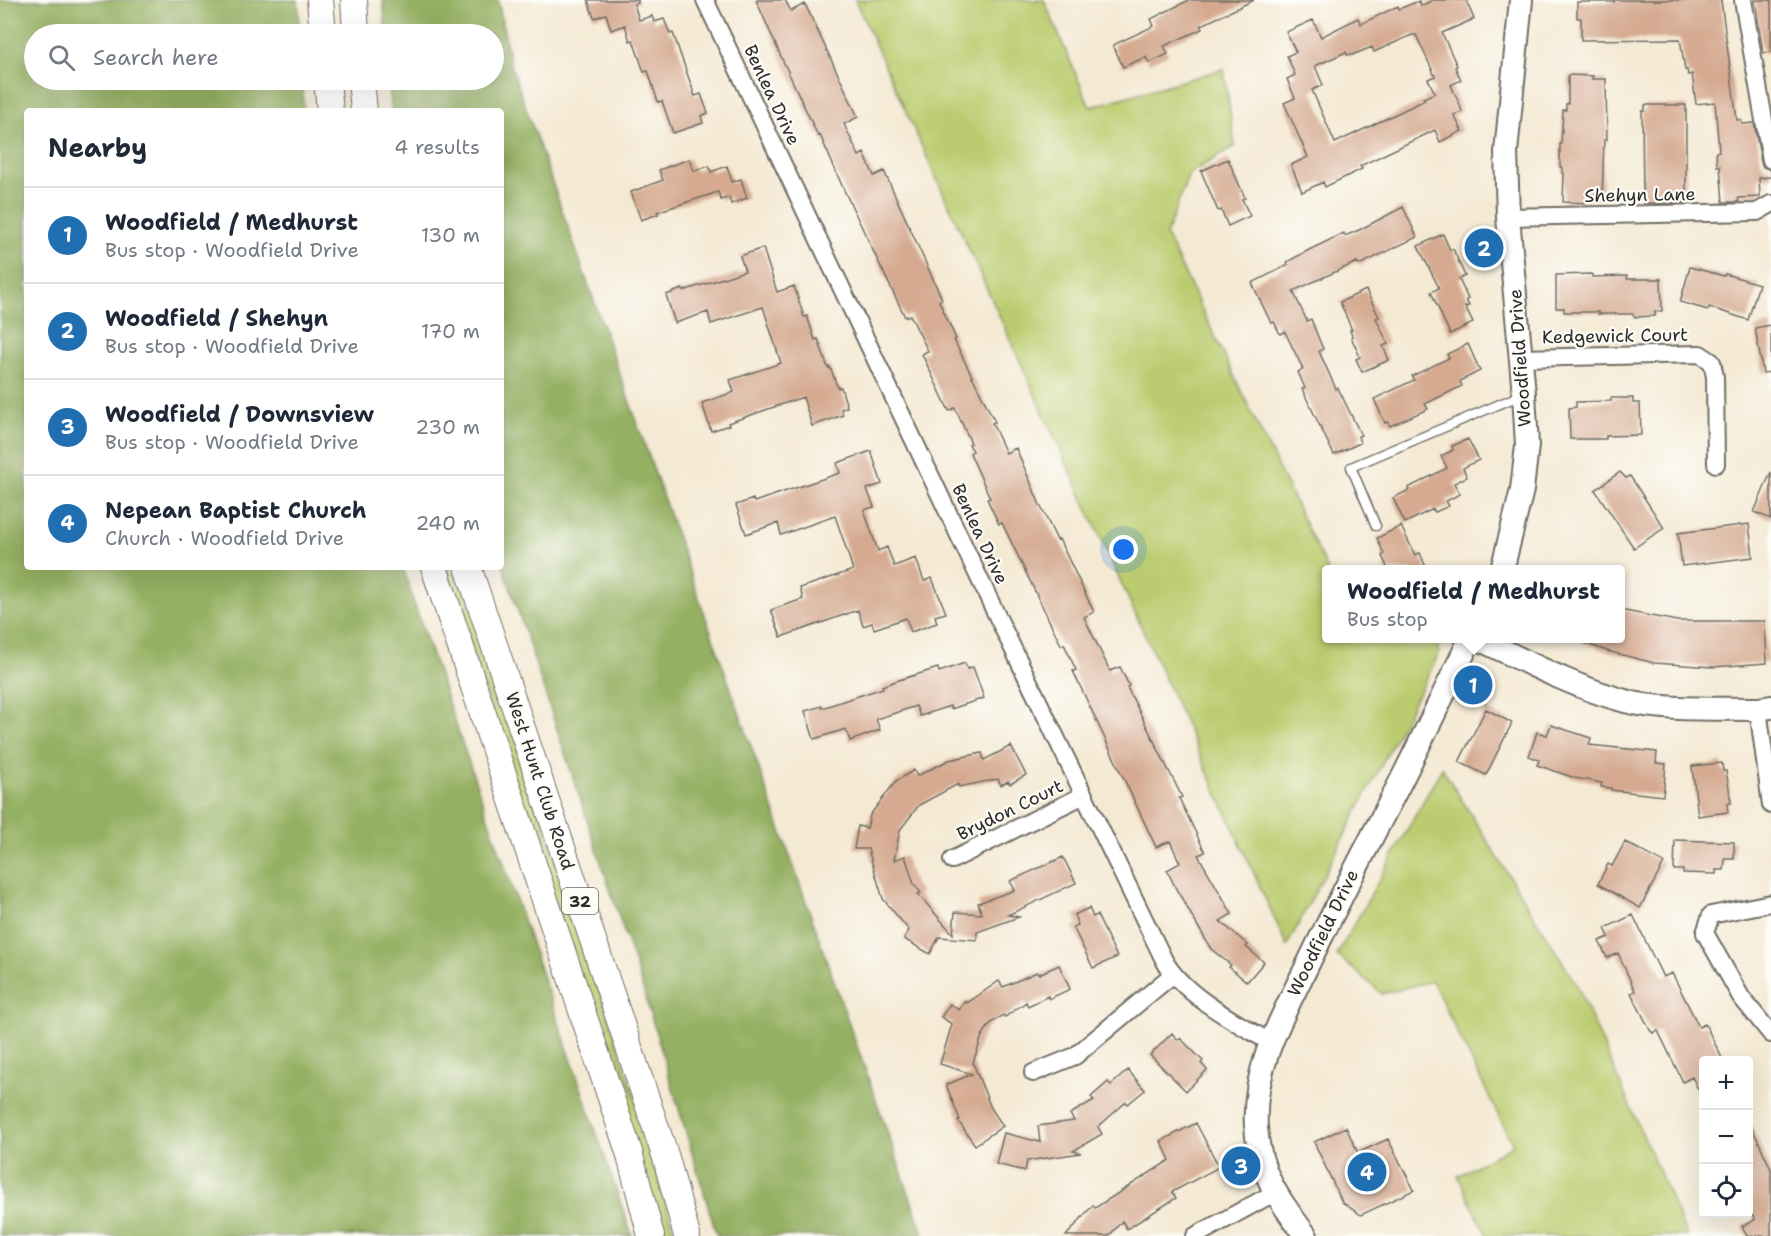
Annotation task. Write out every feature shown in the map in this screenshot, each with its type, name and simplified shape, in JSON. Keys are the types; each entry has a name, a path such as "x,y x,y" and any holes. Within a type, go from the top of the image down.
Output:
{"main road":[{"path":"320,0 321,24"},
{"path":"354,0 355,24"},
{"path":"328,90 330,108"},
{"path":"362,90 364,108"},
{"name":"West Hunt Club Road","path":"435,570 629,1152 651,1236"},
{"name":"West Hunt Club Road","path":"469,570 666,1158 687,1236"}],"street":[{"name":"Benlea Drive","path":"705,0 1000,622 1172,975 1224,1016 1270,1042"},
{"name":"Woodfield Drive","path":"1503,565 1522,490 1527,445 1508,217 1506,152 1521,0"},
{"path":"1743,0 1771,160"},
{"name":"Shehyn Lane","path":"1508,217 1757,212 1771,204"},
{"name":"Kedgewick Court","path":"1521,358 1700,354 1712,362 1715,376 1716,464"},
{"name":"Woodfield Drive","path":"1306,1236 1274,1193 1261,1159 1256,1125 1259,1085 1270,1042 1352,873 1416,753 1469,643"},
{"path":"1486,643 1560,678 1627,702 1671,707 1764,708 1771,805"},
{"name":"Brydon Court","path":"952,860 1084,795"},
{"path":"1771,903 1711,915 1705,933 1741,997 1771,1034"},
{"path":"1033,1073 1075,1056 1172,975"},
{"path":"1195,1236 1274,1193"}],"lane":[{"path":"1376,526 1351,467 1524,394"}],"green space":[{"path":"0,0 298,0 299,24 24,24 24,90 303,90 304,108 24,108 24,570 404,570 632,1236 0,1236"},
{"path":"383,0 498,0 503,24 385,24"},
{"path":"855,0 1044,0 1090,107 1224,69 1235,146 1189,174 1166,235 1325,565 1322,565 1322,643 1437,643 1439,654 1287,946"},
{"path":"504,32 510,63 924,1236 717,1236 642,986 504,569 504,108 392,108 389,90 504,90"},
{"path":"446,570 459,570 635,1097 675,1236 662,1236"},
{"path":"1442,768 1577,985 1687,1236 1487,1236 1458,1176 1513,1145 1432,981 1382,994 1337,955"}],"building":[{"path":"588,0 638,0 638,3 634,4 639,20 652,16 654,22 664,19 670,34 673,33 695,96 701,94 708,113 701,116 703,123 673,133 662,101 658,102 648,71 644,72 625,25 611,30 606,14 594,18"},
{"path":"756,0 785,0 791,11 805,4 858,117 844,124 859,156 864,153 874,176 884,171 942,299 939,301 956,339 954,340 995,422 992,423 1006,453 1016,448 1040,505 1094,612 1084,617 1110,671 1120,667 1129,686 1127,687 1182,797 1179,798 1205,852 1198,855 1232,914 1220,921 1264,962 1247,982 1211,949 1175,887 1167,870 1180,863 1170,841 1156,847 1073,671 1076,670 1064,644 1061,645 1002,523 999,524 987,499 990,498 970,453 973,451 969,444 971,443 955,408 949,411 922,354 928,351 910,315 905,317"},
{"path":"1189,0 1254,0 1200,26 1202,29 1164,46 1168,54 1149,63 1146,57 1123,67 1113,45 1154,26 1151,19"},
{"path":"1433,0 1466,0 1474,19 1442,33 1461,80 1451,85 1462,112 1454,115 1462,131 1440,142 1435,130 1360,166 1362,169 1325,187 1323,182 1302,192 1291,165 1308,157 1284,103 1295,98 1287,79 1295,75 1287,56 1296,52 1286,32 1313,20 1321,37 1358,18 1361,24 1398,6 1399,9 1419,1 1421,6","holes":["1416,35 1435,76 1428,79 1435,93 1335,143 1312,90 1323,85 1315,66 1346,52 1347,55 1352,55 1372,47 1374,52"]},
{"path":"1614,0 1721,0 1737,120 1741,120 1742,124 1754,123 1761,162 1763,167 1771,170 1771,177 1759,178 1760,197 1738,198 1739,202 1723,202 1720,166 1717,166 1716,152 1719,151 1715,102 1696,104 1692,74 1688,75 1685,70 1680,39 1581,40 1581,18 1577,18 1577,2 1614,2"},
{"path":"1755,0 1771,0 1771,52 1763,53"},
{"path":"1568,75 1606,79 1607,140 1604,140 1602,199 1588,199 1588,203 1563,202 1564,173 1560,167 1560,144 1563,110 1566,110 1566,104 1568,104"},
{"path":"1645,105 1686,105 1686,203 1643,203 1642,111 1645,111"},
{"path":"689,159 694,171 709,166 711,172 727,166 732,182 741,179 747,198 731,204 729,197 721,200 718,192 657,212 658,214 641,220 631,192 663,180 659,170"},
{"path":"1228,159 1245,198 1242,199 1250,216 1228,226 1221,210 1218,211 1201,171"},
{"path":"1403,207 1417,237 1359,265 1357,262 1293,291 1307,321 1311,319 1323,349 1319,351 1361,435 1358,436 1360,443 1334,455 1302,389 1305,388 1298,372 1303,369 1285,332 1280,334 1274,322 1271,323 1252,283 1288,265 1287,262 1307,251 1344,233 1345,236 1359,230"},
{"path":"1443,234 1450,250 1453,249 1465,276 1459,279 1468,299 1466,300 1469,306 1465,307 1473,323 1450,334 1431,292 1439,288 1418,246"},
{"path":"763,248 777,292 794,286 804,317 807,316 815,340 818,339 838,388 841,387 847,407 841,409 843,415 812,426 803,397 711,431 702,403 734,392 730,380 781,363 763,307 711,324 708,312 675,323 666,295 745,271 740,256"},
{"path":"1690,267 1759,284 1748,320 1709,307 1708,310 1680,302"},
{"path":"1592,274 1592,277 1627,276 1627,279 1661,279 1662,311 1655,311 1655,316 1634,317 1633,314 1564,312 1564,308 1556,308 1556,275"},
{"path":"1366,290 1379,317 1376,318 1388,344 1383,346 1389,360 1362,372 1356,359 1360,357 1351,337 1350,330 1352,330 1340,302"},
{"path":"1771,325 1771,372 1763,373 1755,328"},
{"path":"1468,344 1480,371 1460,381 1462,386 1425,404 1428,409 1390,426 1388,422 1385,423 1374,399 1414,380 1412,376 1449,358 1447,354"},
{"path":"1611,398 1633,398 1633,403 1640,403 1641,435 1606,436 1606,439 1570,439 1569,408 1576,407 1576,402 1611,401"},
{"path":"1468,439 1479,460 1463,468 1467,477 1454,483 1460,494 1446,501 1449,506 1435,512 1433,509 1405,523 1393,498 1447,468 1441,456 1453,450 1452,446"},
{"path":"871,451 882,484 867,489 874,507 864,510 878,551 887,547 894,566 916,558 924,581 932,578 946,613 935,616 937,623 911,632 906,618 874,629 872,623 863,626 858,610 781,637 771,610 803,599 800,588 853,570 844,542 835,516 781,535 778,523 746,534 736,505 753,499 754,502 840,473 837,463"},
{"path":"1620,472 1626,478 1630,476 1664,528 1634,548 1595,490"},
{"path":"1771,472 1771,519 1754,512"},
{"path":"1749,524 1753,557 1682,566 1678,533"},
{"path":"1401,526 1415,555 1420,553 1425,565 1386,565 1377,538"},
{"path":"1625,611 1677,621 1765,621 1767,663 1713,667 1654,663 1585,643 1625,643"},
{"path":"965,663 967,669 973,667 984,698 920,716 916,706 876,719 880,730 850,741 846,729 814,739 805,711 822,706 822,708 938,668 939,672"},
{"path":"1486,709 1512,723 1486,775 1459,762"},
{"path":"1551,725 1591,738 1589,745 1657,752 1656,763 1666,764 1663,796 1611,790 1611,788 1601,787 1602,783 1575,778 1537,765 1539,760 1529,756 1537,732 1547,735"},
{"path":"1011,746 1026,775 1010,784 1008,781 1001,785 998,779 959,787 958,784 919,805 900,830 894,860 905,856 914,884 921,893 918,894 953,934 955,912 982,914 978,903 1015,890 1010,881 1063,857 1076,883 1008,915 1019,917 977,932 977,940 939,937 930,954 904,939 909,930 883,899 868,849 854,849 858,826 867,828 870,815 896,781 914,770 917,776 949,760 982,753 984,760"},
{"path":"1722,763 1723,771 1726,771 1731,803 1727,804 1728,812 1698,816 1692,766"},
{"path":"1675,840 1734,842 1734,859 1725,859 1724,870 1716,870 1716,874 1683,873 1683,870 1674,870"},
{"path":"1625,842 1664,863 1640,908 1598,884 1608,864 1612,866"},
{"path":"1089,908 1093,917 1097,915 1117,957 1093,968 1073,927 1078,925 1074,915"},
{"path":"1633,915 1663,977 1672,973 1699,1027 1705,1024 1721,1056 1699,1056 1699,1091 1692,1077 1683,1082 1658,1031 1653,1033 1650,1030 1631,993 1635,991 1618,953 1607,958 1599,941 1609,937 1605,928"},
{"path":"1059,965 1070,989 1028,1006 1026,1002 1005,1017 1003,1015 990,1024 982,1036 973,1063 991,1108 1003,1126 975,1145 958,1121 960,1120 946,1085 972,1074 940,1064 952,1024 941,1017 950,1004 959,1010 965,1001 967,1003 999,981 1003,987"},
{"path":"1172,1033 1203,1061 1201,1063 1207,1070 1186,1091 1150,1055"},
{"path":"1128,1070 1145,1090 1128,1104 1126,1102 1098,1127 1102,1134 1073,1151 1081,1153 1027,1161 1025,1171 996,1164 1004,1133 1040,1142 1038,1126 1074,1121 1070,1114 1094,1100 1091,1097 1108,1082 1111,1085"},
{"path":"1196,1123 1219,1167 1172,1192 1176,1198 1127,1229 1122,1221 1109,1236 1066,1236 1093,1205 1095,1208 1170,1160 1161,1141"},
{"path":"1346,1127 1358,1153 1388,1139 1414,1190 1361,1215 1342,1202 1314,1142"},
{"path":"1753,1130 1771,1169 1771,1236 1747,1236 1742,1226 1755,1220 1753,1216"}],"place":[{"name":"Woodfield / Shehyn","path":"1484,248"},
{"name":"Woodfield / Medhurst","path":"1473,685"},
{"name":"Woodfield / Downsview","path":"1241,1166"},
{"name":"Nepean Baptist Church","path":"1367,1172"}]}
